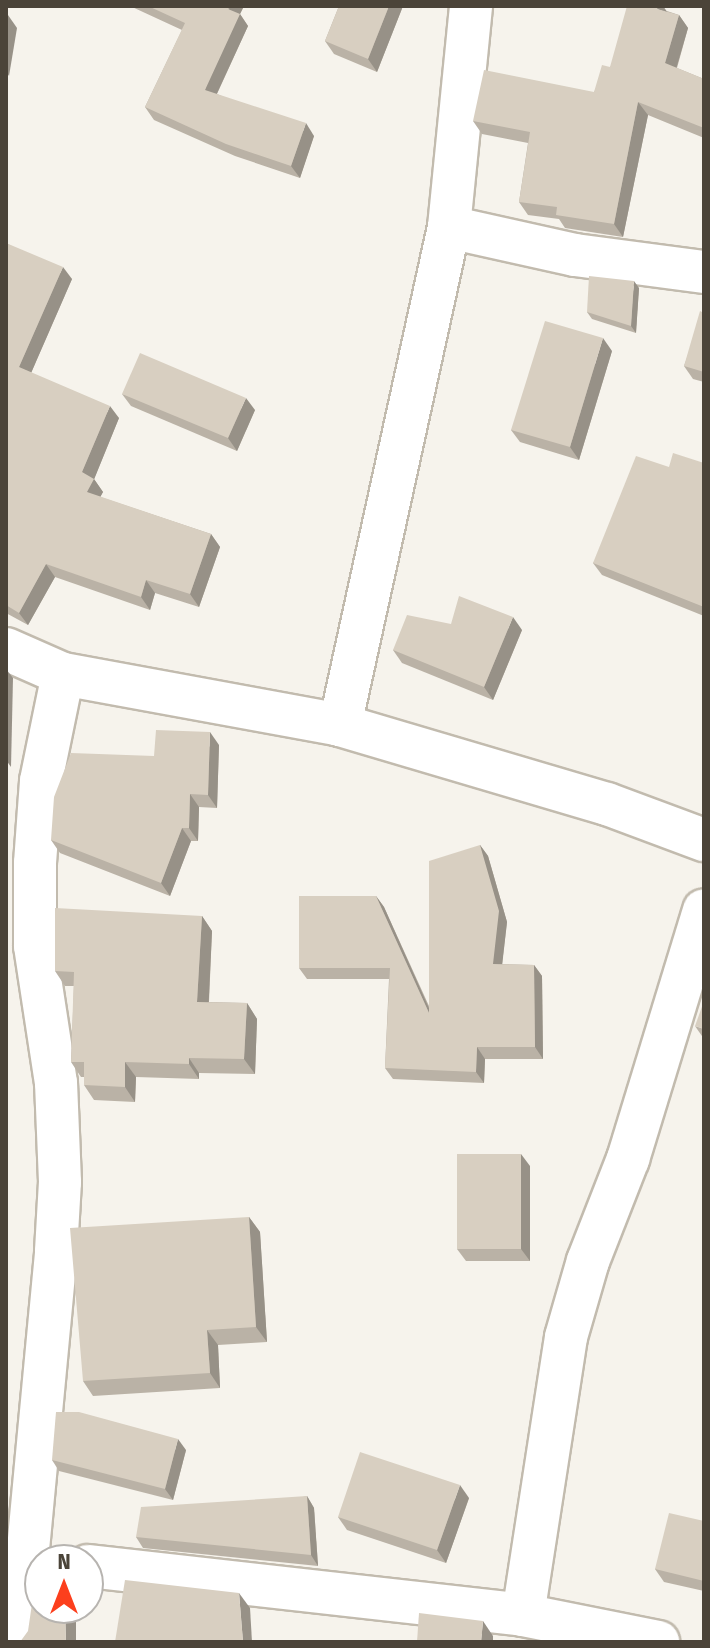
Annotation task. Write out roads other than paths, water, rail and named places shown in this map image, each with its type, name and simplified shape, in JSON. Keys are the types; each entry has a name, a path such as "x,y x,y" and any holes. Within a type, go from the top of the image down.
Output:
{"street":[{"path":"340,725 449,227 471,6"},
{"path":"449,227 575,255 704,272"},
{"path":"6,649 63,674 340,725 607,804 704,840"},
{"path":"26,1544 49,1340 60,1182 56,1083 35,946 35,863 41,781 63,674"},
{"path":"548,1627 566,1337 588,1261 628,1159 704,910"},
{"path":"15,1642 24,1560"},
{"path":"104,1568 658,1642"}]}
